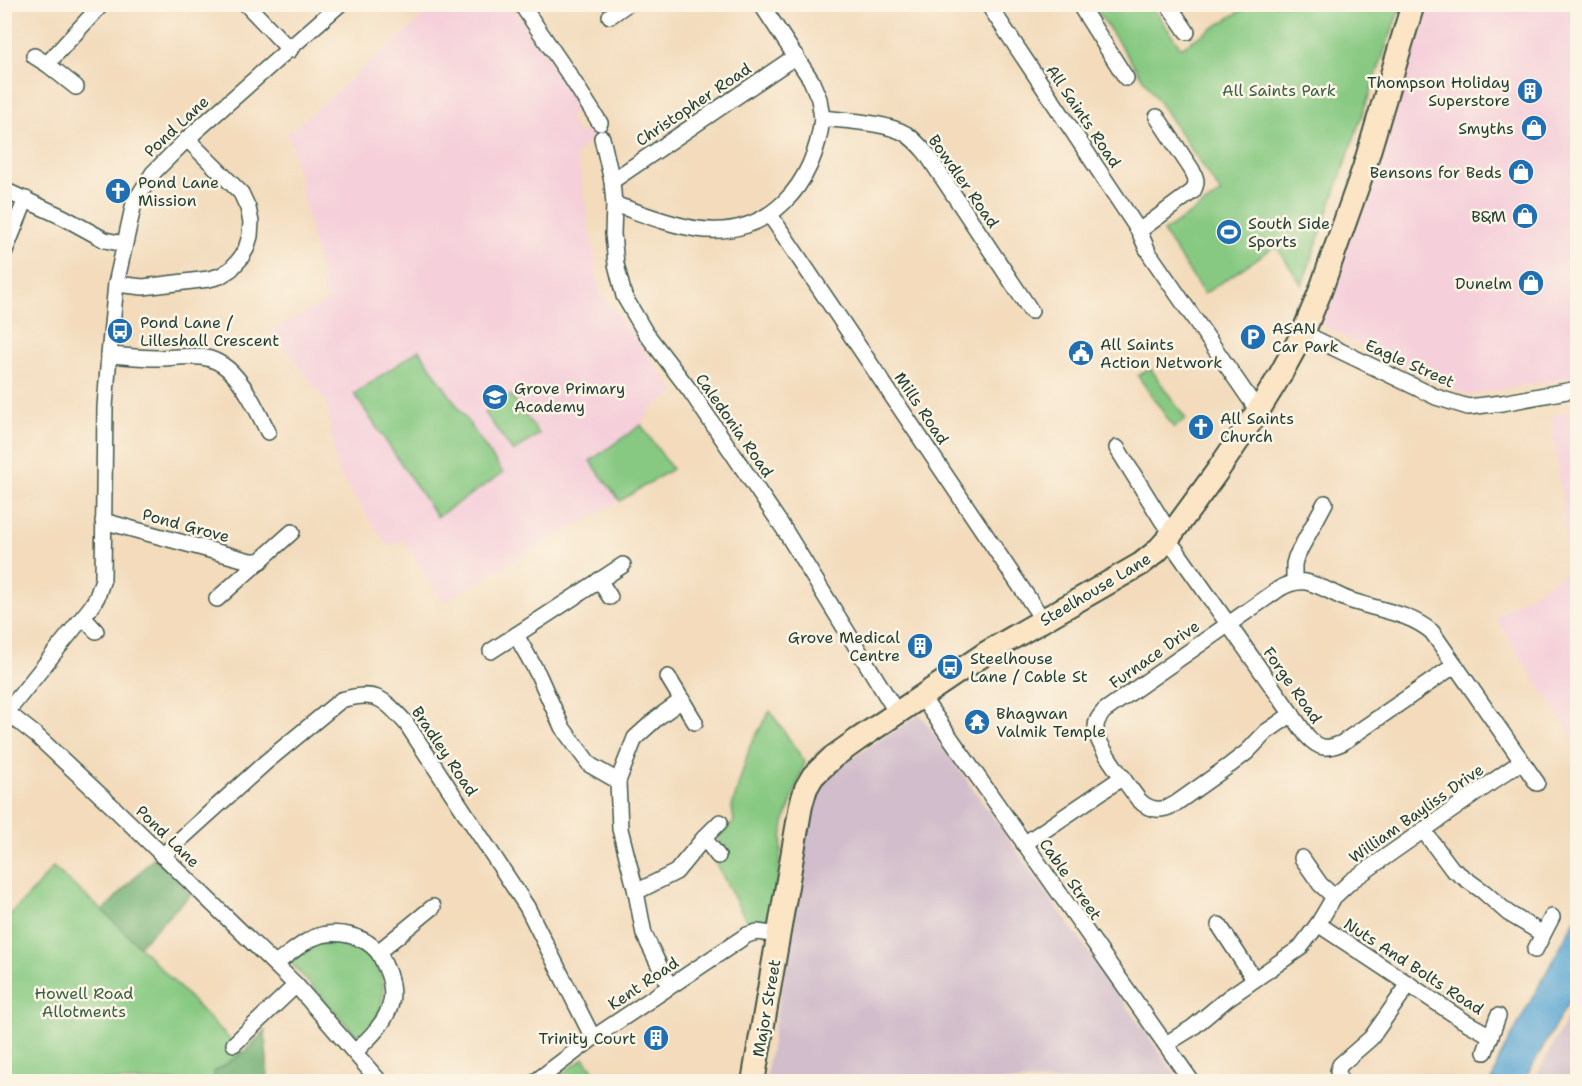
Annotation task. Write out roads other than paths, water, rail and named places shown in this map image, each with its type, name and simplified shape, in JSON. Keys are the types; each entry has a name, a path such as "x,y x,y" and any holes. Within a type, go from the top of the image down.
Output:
{"street":[{"path":"76,87 40,60 102,4"},
{"path":"246,4 290,50"},
{"name":"Pond Lane","path":"340,4 187,139 153,172 134,203 116,284 109,355 105,407 104,579 97,597 83,617 6,711 45,744 275,964 380,1082"},
{"name":"Caledonia Road","path":"521,4 570,76 601,131 612,181 616,264 620,285 631,310 703,409 784,529 897,713"},
{"path":"610,16 627,4"},
{"path":"614,204 666,221 706,230 732,229 757,222 770,215 790,198 803,179 818,143 822,118 819,99 811,80 761,4"},
{"name":"All Saints Road","path":"988,4 1139,231 1149,253 1258,411"},
{"path":"1079,4 1125,78"},
{"path":"1168,4 1186,32"},
{"name":"Steelhouse Lane","path":"779,934 796,832 806,788 813,776 826,763 986,653 1141,564 1156,552 1216,473 1258,411 1303,333 1364,168 1413,4"},
{"name":"Christopher Road","path":"612,181 796,56"},
{"path":"1139,231 1193,190 1197,184 1192,170 1157,117"},
{"name":"Bowdler Road","path":"822,118 892,128 916,141 1031,311"},
{"path":"116,284 153,286 209,279 220,276 231,268 246,249 251,222 241,193 187,139"},
{"path":"4,190 105,240 124,244"},
{"path":"4,253 26,199"},
{"name":"Mills Road","path":"770,215 1043,620"},
{"name":"Eagle Street","path":"1303,333 1436,397 1468,407 1578,389"},
{"path":"109,355 156,358 208,357 227,367 239,381 255,405 268,432"},
{"name":"Forge Road","path":"1117,448 1163,522 1176,550 1313,742 1328,748 1342,743 1455,665"},
{"path":"1294,582 1293,564 1325,503"},
{"name":"Pond Grove","path":"103,521 250,561 261,561"},
{"path":"217,599 292,532"},
{"path":"491,651 623,564"},
{"path":"599,580 610,597"},
{"path":"1228,624 1279,589 1294,582 1315,585 1350,600 1407,617 1422,624 1432,632 1537,783"},
{"path":"83,617 96,631"},
{"name":"Furnace Drive","path":"1228,624 1104,711 1095,725 1098,742 1143,805 1160,810 1168,808 1230,765 1247,752 1266,732 1292,714"},
{"path":"516,635 538,674 562,727 590,765 618,781"},
{"path":"668,677 695,722"},
{"name":"Bradley Road","path":"162,856 266,762 334,705 341,700 356,696 369,695 379,698 390,705 406,723 527,908 593,1038"},
{"name":"Cable Street","path":"921,696 1191,1082"},
{"path":"669,986 644,934 620,829 618,781 635,738 682,700"},
{"name":"William Bayliss Drive","path":"1166,1044 1192,1028 1228,998 1300,948 1334,897 1351,881 1522,761"},
{"path":"1024,844 1123,777"},
{"path":"636,892 676,872 720,822"},
{"path":"1424,830 1452,869 1484,891 1508,913 1543,934"},
{"path":"704,838 718,856"},
{"path":"1302,858 1320,884 1334,897"},
{"path":"378,952 433,907"},
{"path":"1535,950 1552,917"},
{"name":"Nuts And Bolts Road","path":"1318,924 1464,1021 1491,1036"},
{"path":"1219,925 1254,979"},
{"name":"Kent Road","path":"536,1082 593,1038 747,935 757,932 779,934"},
{"path":"275,964 313,938 337,933 355,937 378,952 390,980 392,995 390,1008 381,1026 355,1053"},
{"name":"Major Street","path":"753,1082 779,934"},
{"path":"1340,1082 1338,1071 1340,1065 1371,1038 1409,984"},
{"path":"234,1044 296,985"},
{"name":"Nuts And Bolts Road","path":"1485,1052 1498,1016"}],"water":[{"path":"1577,916 1577,987 1524,1081 1492,1081 1499,1059"}],"place":[{"name":"Thompson Holiday Superstore","path":"1530,91"},
{"name":"Smyths","path":"1534,128"},
{"name":"Bensons for Beds","path":"1521,172"},
{"name":"Pond Lane Mission","path":"118,191"},
{"name":"B&M","path":"1525,216"},
{"name":"South Side Sports","path":"1229,232"},
{"name":"Dunelm","path":"1531,283"},
{"name":"Pond Lane / Lilleshall Crescent","path":"120,331"},
{"name":"ASAN Car Park","path":"1253,337"},
{"name":"All Saints Action Network","path":"1081,353"},
{"name":"Grove Primary Academy","path":"495,397"},
{"name":"All Saints Church","path":"1201,427"},
{"name":"Grove Medical Centre","path":"920,646"},
{"name":"Steelhouse Lane / Cable St","path":"950,667"},
{"name":"Bhagwan Valmik Temple","path":"977,722"},
{"name":"Trinity Court","path":"656,1038"}],"park label":[{"name":"All Saints Park","path":"1279,90"},
{"name":"Howell Road Allotments","path":"84,1002"}]}
